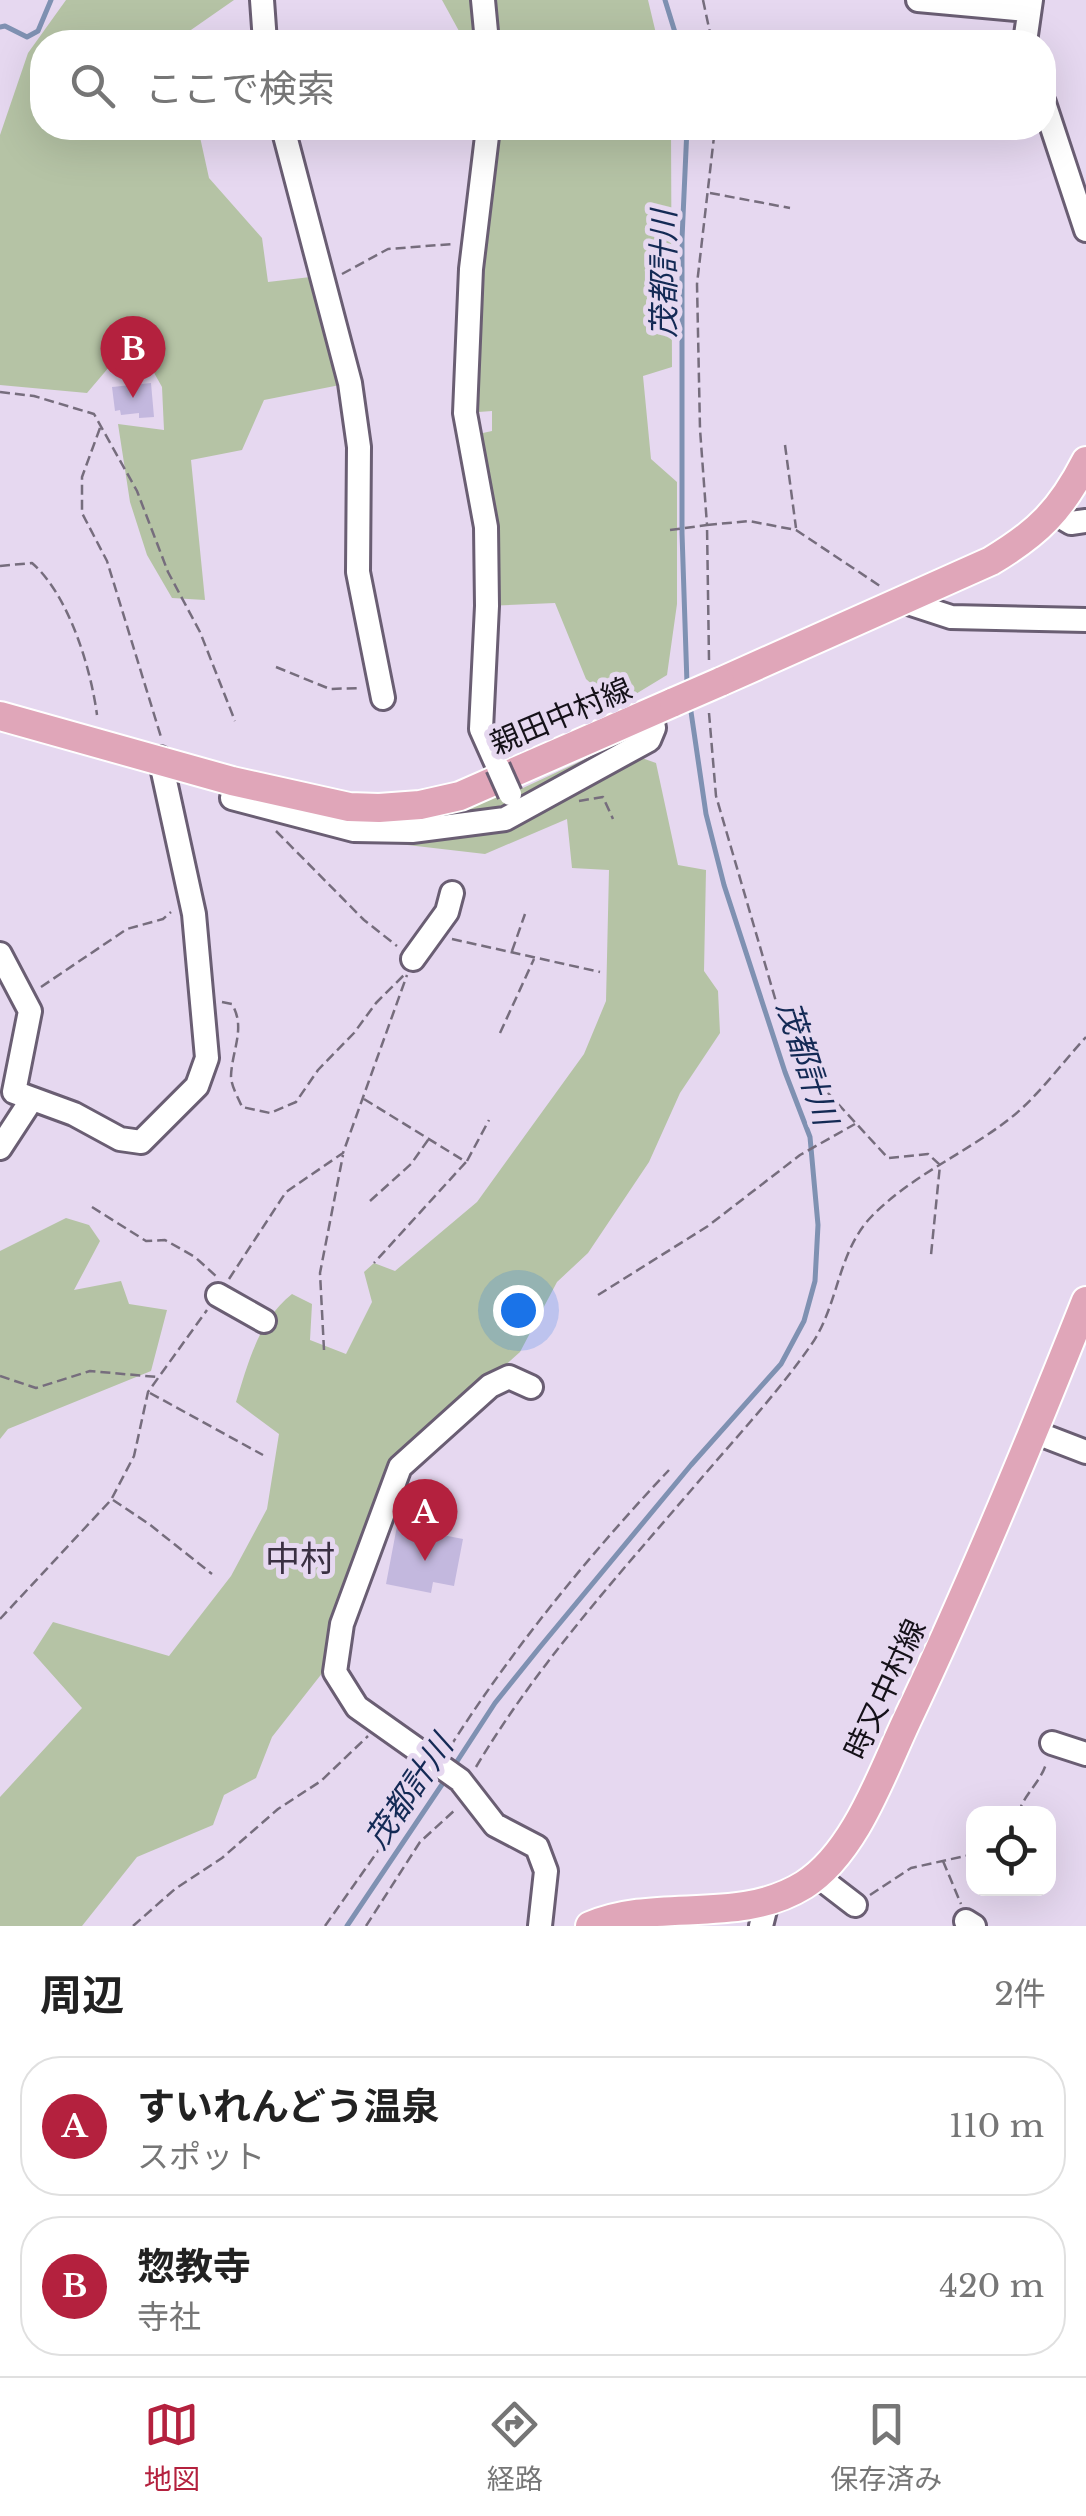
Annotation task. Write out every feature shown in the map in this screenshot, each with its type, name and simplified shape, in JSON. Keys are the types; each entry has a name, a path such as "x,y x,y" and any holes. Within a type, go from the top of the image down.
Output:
{"main road":[{"name":"親田中村線","path":"0,716 232,781 350,807 420,805 460,796 990,561 1030,537 1054,514 1086,460"},
{"name":"時又中村線","path":"590,1926 616,1917 717,1917 749,1908 764,1914 804,1885 841,1850 942,1647 1086,1301"}],"street":[{"path":"262,0 265,30"},
{"path":"484,0 486,30"},
{"path":"918,0 1030,5 1027,30"},
{"path":"1056,139 1086,230"},
{"path":"286,140 350,383 360,447 358,572 383,698"},
{"path":"487,140 474,242 465,414 486,527 481,729 514,803"},
{"path":"1054,514 1071,524 1086,521"},
{"path":"902,601 950,617 1086,620"},
{"path":"232,798 354,830 412,831 504,819 514,803 648,740 663,707"},
{"path":"0,954 30,1012 14,1092 74,1114 120,1139 140,1142 196,1086 207,1058 194,914 160,758"},
{"path":"413,959 448,912 452,894"},
{"path":"0,1148 32,1099"},
{"path":"222,1290 264,1321"},
{"path":"531,1387 509,1376 490,1386 400,1467 342,1624 335,1672 357,1707 466,1787 495,1825 537,1847 543,1857 546,1883 540,1926"},
{"path":"1034,1432 1086,1452"},
{"path":"1052,1743 1086,1754"},
{"path":"816,1875 855,1905"}],"path":[{"path":"703,0 709,30"},
{"path":"714,140 697,284 716,796 791,1053 888,1158 928,1154 940,1164"},
{"path":"709,193 790,208"},
{"path":"322,285 388,249 474,242"},
{"path":"0,392 34,396 94,414 136,491 168,572 200,632 234,721"},
{"path":"101,426 82,477 82,513 107,561 161,732 160,758"},
{"path":"784,445 796,530"},
{"path":"670,530 749,521 796,530 902,601"},
{"path":"0,566 32,563 42,571 70,621 92,682 96,715"},
{"path":"276,667 330,689 361,688 378,675"},
{"path":"271,826 364,920 413,959"},
{"path":"24,999 127,929 163,919 176,907"},
{"path":"512,952 525,914"},
{"path":"431,934 600,972"},
{"path":"500,1034 535,957"},
{"path":"201,997 232,1004 238,1015 238,1042 231,1079 242,1106 270,1113 296,1102 318,1070 409,970 343,1153 320,1273 324,1350"},
{"path":"366,1926 420,1842 466,1787 511,1710 547,1661 767,1404 814,1341 838,1286 846,1254 868,1220 897,1193 1012,1118 1086,1037"},
{"path":"363,1098 466,1162"},
{"path":"374,1264 466,1162 490,1120"},
{"path":"598,1295 708,1226 800,1155 855,1124"},
{"path":"370,1201 410,1164 428,1139"},
{"path":"0,1619 111,1500 134,1456 148,1392 286,1192 343,1153"},
{"path":"931,1255 940,1164"},
{"path":"92,1207 146,1241 165,1240 196,1258 222,1290"},
{"path":"0,1376 36,1388 90,1371 159,1378"},
{"path":"148,1392 263,1456"},
{"path":"325,1926 529,1635 669,1470"},
{"path":"111,1500 150,1524 212,1574"},
{"path":"133,1926 175,1889 222,1858 278,1808 321,1781 380,1722"},
{"path":"1020,1806 1023,1797 1042,1778 1052,1743"},
{"path":"855,1905 911,1868 966,1855"},
{"path":"942,1859 962,1906 972,1914 970,1924"}],"green space":[{"path":"66,0 234,0 191,30 44,30"},
{"path":"442,0 648,0 655,30 458,30"},
{"path":"30,50 30,140 201,140 209,178 262,238 268,282 319,276 350,383 264,400 242,450 191,460 205,600 172,598 147,555 130,502 118,424 164,430 162,387 143,353 121,353 87,393 0,385 0,135"},
{"path":"488,140 671,140 672,367 643,376 651,459 677,482 677,604 667,675 616,706 586,679 555,603 487,606 469,436 492,431 492,411 465,413"},
{"path":"611,747 656,763 678,865 706,870 704,971 718,991 720,1033 680,1093 649,1162 588,1253 557,1282 520,1352 396,1463 327,1667 272,1737 256,1778 224,1795 213,1825 137,1857 82,1926 0,1926 0,1797 82,1708 33,1653 53,1622 169,1656 231,1576 267,1509 279,1434 236,1402 256,1343 271,1316 292,1294 312,1304 310,1340 346,1354 372,1302 364,1272 374,1263 395,1271 477,1202 584,1054 606,1001 609,870 572,868 567,819 485,854 373,841 395,822 444,813 523,788"},
{"path":"66,1218 89,1225 100,1241 74,1290 121,1281 129,1304 167,1310 151,1371 8,1429 0,1439 0,1251"}],"building":[{"path":"151,383 154,417 139,418 139,413 121,415 120,410 115,411 112,387"},
{"path":"397,1526 463,1539 454,1586 433,1582 431,1593 386,1584"}],"waterway":[{"path":"38,30 51,0"},
{"name":"茂都計川","path":"665,0 674,30"},
{"path":"0,27 30,35"},
{"name":"茂都計川","path":"686,140 682,239 682,533 687,684"},
{"name":"茂都計川","path":"454,1766 495,1703 540,1647 691,1465 781,1364 804,1321 815,1281 818,1225 810,1137 724,885 706,814 690,705"},
{"name":"茂都計川","path":"347,1926 445,1780"}],"place":[{"name":"惣教寺","path":"133,398"},
{"name":"すいれんどう温泉","path":"425,1561"}],"district":[{"name":"中村","path":"300,1558"}]}
